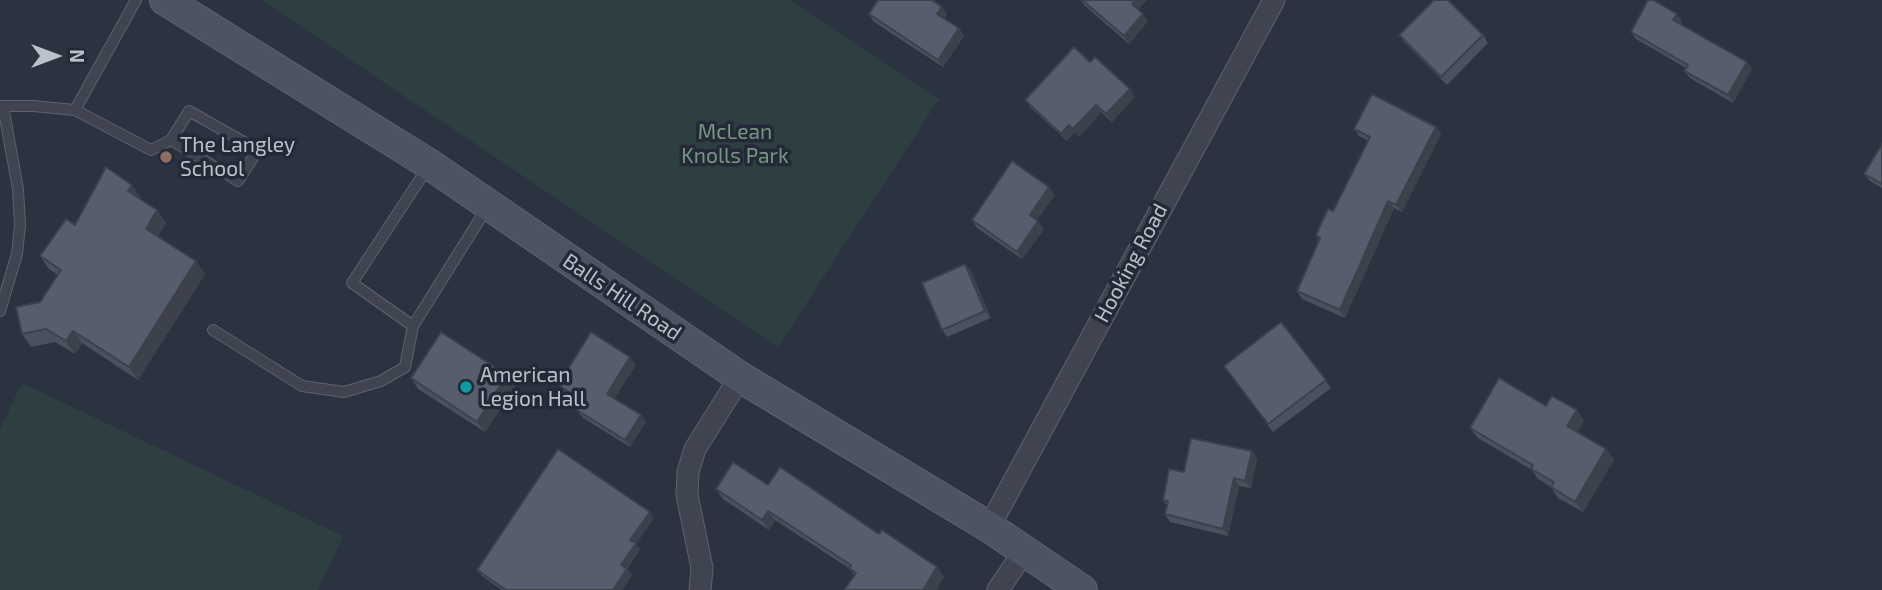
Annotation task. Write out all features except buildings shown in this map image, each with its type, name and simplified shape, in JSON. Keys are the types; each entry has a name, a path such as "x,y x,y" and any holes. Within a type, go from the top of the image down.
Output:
{"street":[{"name":"Balls Hill Road","path":"165,0 429,164 740,377 989,527 1082,590"},
{"name":"Hooking Road","path":"989,527 1273,0"},
{"path":"700,590 702,568 687,495 688,472 695,449 740,377"},
{"path":"998,590 1025,550"}],"lane":[{"path":"75,110 136,0"},
{"path":"0,311 17,254 20,225 19,189 2,106 75,110 151,150 171,140 189,111 258,150 238,181 171,140"},
{"path":"414,326 352,283 429,164"},
{"path":"213,330 302,386 344,392 381,381 405,368 414,326 488,205"}],"green space":[{"name":"McLean Knolls Park","path":"261,0 791,0 939,99 778,347"},
{"path":"22,383 343,536 318,590 0,590 0,429"}],"place":[{"name":"The Langley School","path":"166,157"},
{"name":"American Legion Hall","path":"466,387"}]}
